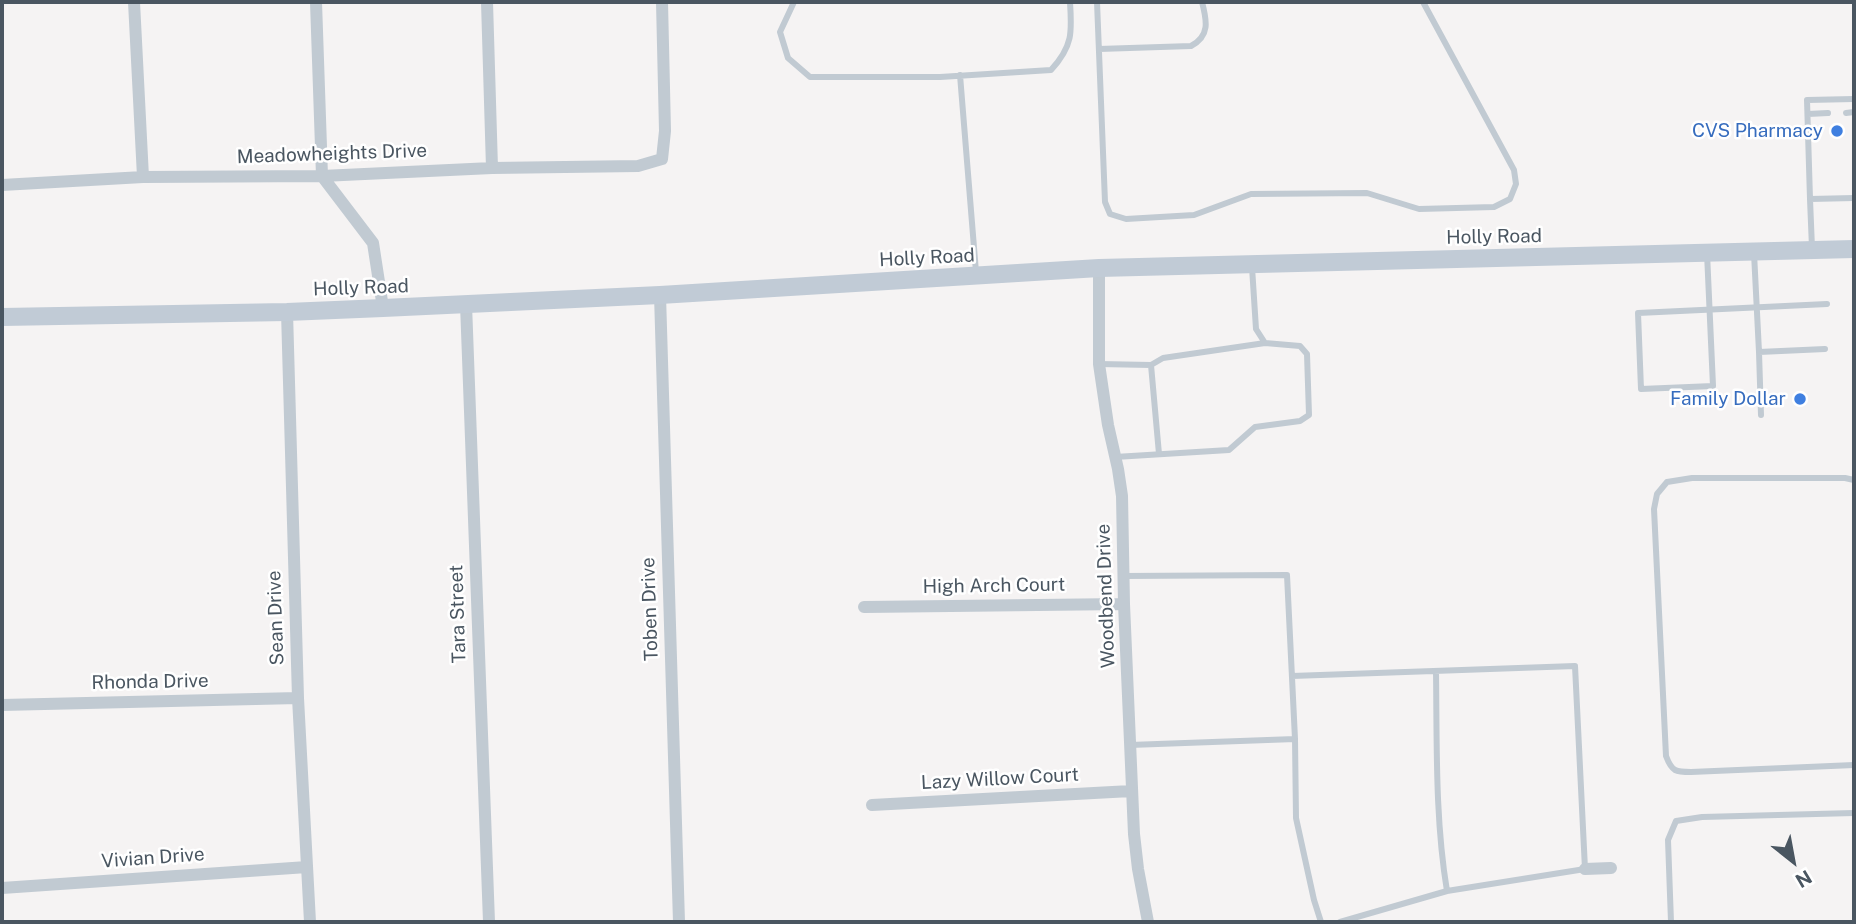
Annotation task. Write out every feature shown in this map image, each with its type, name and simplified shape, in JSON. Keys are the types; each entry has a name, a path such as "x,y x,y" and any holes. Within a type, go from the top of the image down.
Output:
{"main road":[{"name":"Holly Road","path":"2,317 383,308 660,295 1099,268 1854,249"}],"street":[{"path":"134,2 143,177"},
{"path":"316,2 323,176 373,243 383,308"},
{"path":"487,2 492,168"},
{"name":"Meadowheights Drive","path":"2,185 143,177 323,176 492,168 638,166 662,159 665,131 662,2"},
{"name":"Woodbend Drive","path":"1099,268 1099,364 1122,496 1131,792 1138,869 1148,922"},
{"name":"Toben Drive","path":"660,295 679,922"},
{"name":"Tara Street","path":"466,304 489,922"},
{"name":"Sean Drive","path":"287,312 298,698 310,922"},
{"name":"High Arch Court","path":"864,607 1124,604"},
{"name":"Rhonda Drive","path":"2,705 298,698"},
{"name":"Lazy Willow Court","path":"872,805 1131,792"},
{"name":"Vivian Drive","path":"2,888 307,867"},
{"path":"1585,869 1611,868"}],"lane":[{"path":"794,2 780,32 788,58 810,77 960,75 1051,70 1063,57 1072,33 1070,2"},
{"path":"1097,2 1105,202 1110,214 1126,219 1194,215 1251,194 1367,193 1419,209 1494,207 1510,199 1516,184 1514,170 1423,2"},
{"path":"1099,49 1191,46 1203,38 1206,31 1202,2"},
{"path":"960,75 976,276"},
{"path":"1812,250 1807,100 1854,99"},
{"path":"1846,113 1854,112"},
{"path":"1808,114 1828,113"},
{"path":"1810,199 1854,198"},
{"path":"1754,252 1761,415"},
{"path":"1707,253 1709,309 1713,386 1641,389 1638,313 1709,309 1827,304"},
{"path":"1252,265 1256,329 1265,343"},
{"path":"1099,364 1151,365 1163,358 1265,343 1300,346 1307,354 1309,415 1300,421 1255,427 1229,450 1115,457"},
{"path":"1759,352 1825,349"},
{"path":"1151,365 1158,454"},
{"path":"1854,480 1692,478 1667,482 1657,494 1654,509 1666,756 1670,766 1677,772 1691,772 1854,765"},
{"path":"1124,576 1287,575 1296,818 1321,922"},
{"path":"1292,676 1575,666 1585,869 1447,891 1340,922"},
{"path":"1436,671 1438,791 1447,891"},
{"path":"1130,746 1295,739"},
{"path":"1671,922 1668,840 1676,821 1702,817 1854,813"}],"place":[{"name":"CVS Pharmacy","path":"1837,131"},
{"name":"Family Dollar","path":"1800,399"}]}
